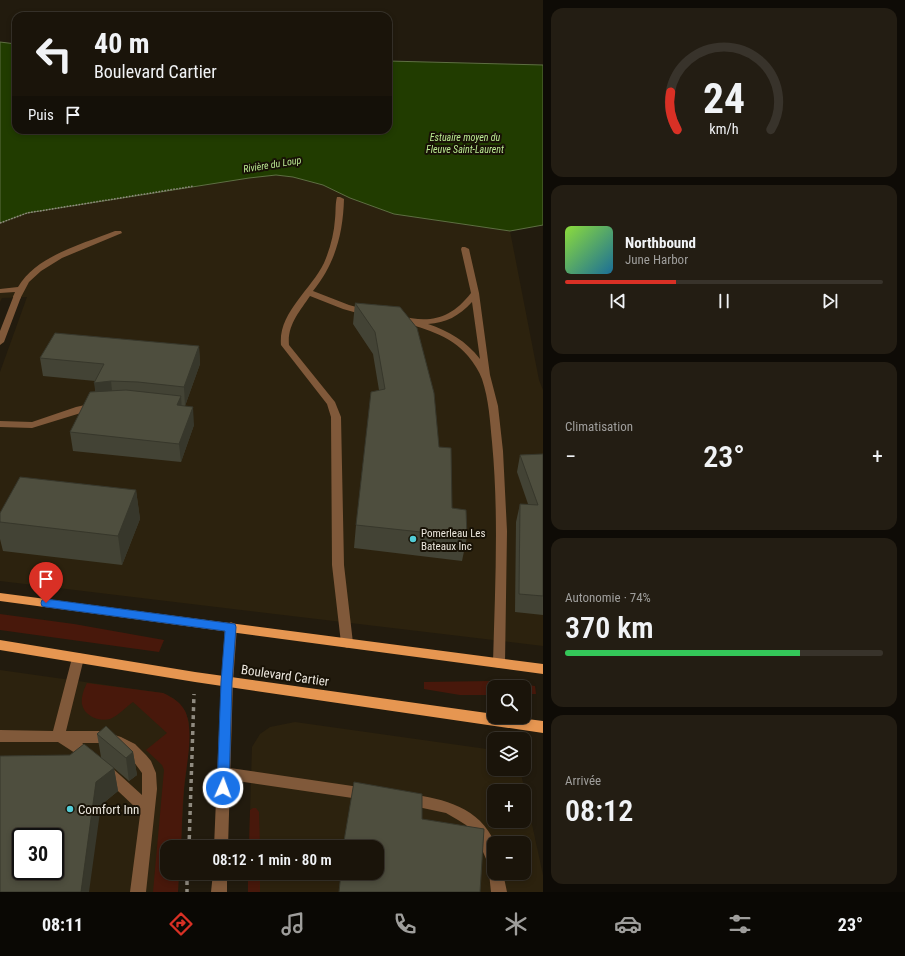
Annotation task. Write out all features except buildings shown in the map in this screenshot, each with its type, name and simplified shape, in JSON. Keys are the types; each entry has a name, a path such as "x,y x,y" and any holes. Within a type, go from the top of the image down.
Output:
{"main road":[{"path":"0,597 543,669"},
{"name":"Boulevard Cartier","path":"0,645 227,682 543,727"}],"street":[{"path":"340,199 340,224 331,255 323,273 290,319 284,335 285,345 332,404 336,417 338,565 347,643"},
{"path":"0,342 19,293 30,275 45,265 69,253 118,233"},
{"path":"465,249 475,293 486,379 494,409 500,477 502,552 499,663"},
{"path":"0,291 19,293"},
{"path":"308,292 346,307 374,315"},
{"path":"387,317 427,322 443,320 464,307 475,293"},
{"path":"406,320 436,330 456,340 470,353 486,379"},
{"path":"0,424 21,426 36,424 70,412 101,405"},
{"path":"221,840 227,682 231,627"},
{"path":"58,736 78,658"},
{"path":"0,736 102,737 115,740 126,745 143,762 149,773 150,789 138,892"},
{"path":"58,736 81,749 132,793 141,802 147,815"},
{"path":"223,773 379,796"},
{"path":"394,798 448,808 462,815 482,832 487,841"},
{"path":"219,892 220,880"},
{"path":"497,880 499,892"}],"path":[{"path":"0,223 27,213 194,186"},
{"path":"188,840 195,677"},
{"path":"187,880 187,892"}],"shaded area":[{"path":"276,175 293,177 323,185 350,198 394,214 510,231 539,380 543,390 543,646 0,581 0,372 27,297 2,298 0,302 0,223 27,213"},
{"path":"0,614 74,624 164,640 159,652 0,630"},
{"path":"0,670 163,693 179,703 185,711 189,722 189,748 184,791 181,840 160,840 160,880 179,880 178,892 0,892"},
{"path":"487,681 487,695 460,695 424,689 424,682"},
{"path":"87,683 163,693 170,696 182,706 186,713 189,730 189,750 183,796 181,840 160,840 160,880 179,880 178,892 153,892 164,770 162,765 146,750 167,733 133,702 113,718 106,720 97,719 89,715 83,708 83,693"},
{"path":"531,686 535,686 536,694 531,694"},
{"path":"295,722 487,749 487,776 522,776 523,784 487,784 487,828 531,828 531,820 543,875 543,892 248,892 248,880 384,880 384,840 249,840 252,747 260,734 270,727"},
{"path":"256,808 259,812 260,840 249,840 250,810"},
{"path":"248,880 260,880 260,892 248,892"}],"water":[{"name":"Estuaire moyen du Fleuve Saint-Laurent","path":"0,42 12,44 12,134 392,134 392,61 543,65 543,225 510,231 394,214 350,198 323,185 293,177 276,175 27,213 0,223"}],"place":[{"name":"Pomerleau Les Bateaux Inc","path":"413,539"},
{"name":"Comfort Inn","path":"70,809"}],"route":[{"path":"46,603 231,627 227,682 223,788"}],"water label":[{"name":"Rivière du Loup","path":"272,164"}]}
